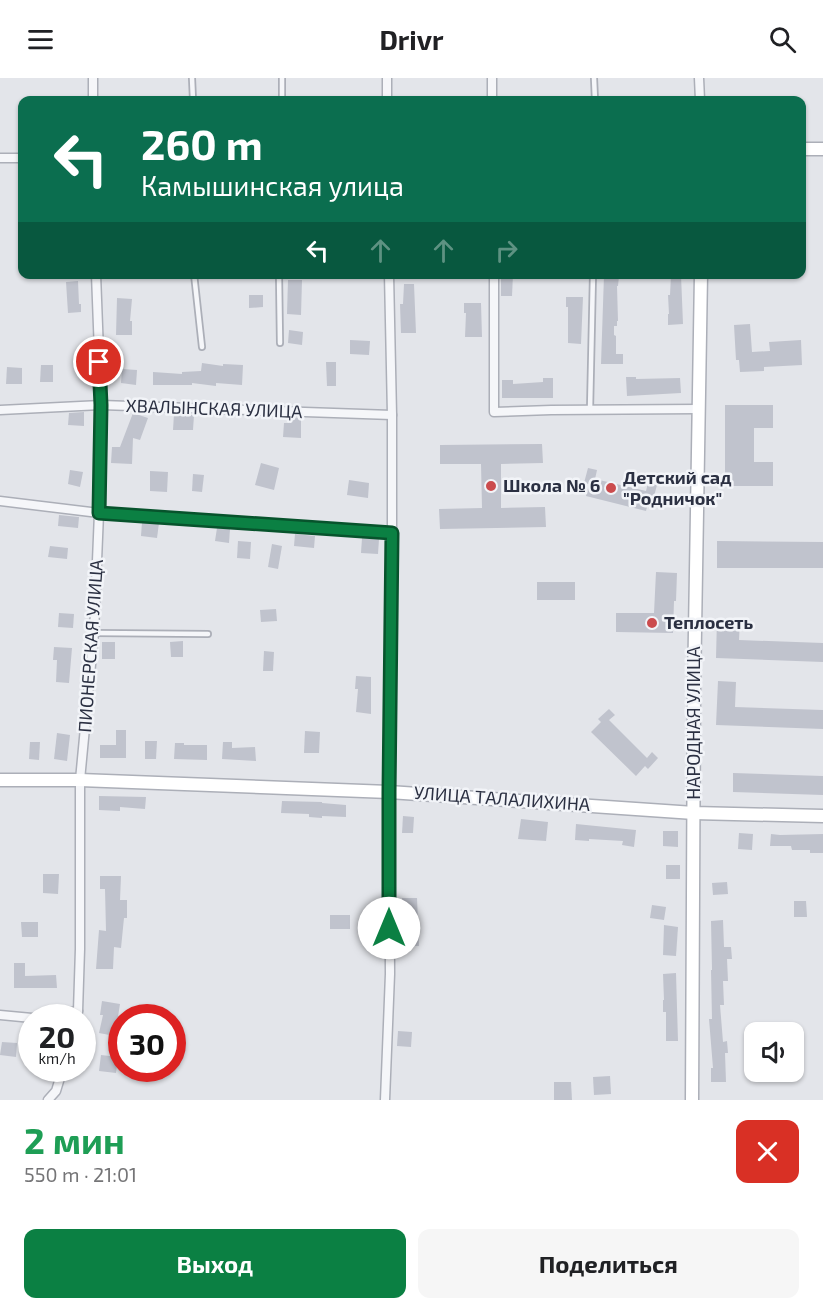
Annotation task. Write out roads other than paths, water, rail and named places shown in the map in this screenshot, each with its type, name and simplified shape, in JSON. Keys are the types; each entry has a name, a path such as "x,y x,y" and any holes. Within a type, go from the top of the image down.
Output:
{"street":[{"path":"93,78 93,96"},
{"path":"387,78 387,96"},
{"path":"492,78 492,96"},
{"path":"699,78 700,96"},
{"path":"806,149 823,149"},
{"path":"0,158 18,158"},
{"name":"ПИОНЕРСКАЯ УЛИЦА","path":"77,1004 80,950 80,780 94,633 99,513 101,405 96,279"},
{"path":"385,1100 390,974 389,792 392,533 388,279"},
{"path":"494,279 494,412 698,409"},
{"name":"НАРОДНАЯ УЛИЦА","path":"692,1100 693,690 701,279"},
{"name":"ХВАЛЫНСКАЯ УЛИЦА","path":"0,410 101,405 392,415"},
{"path":"0,501 99,513 392,533"},
{"name":"УЛИЦА ТАЛАЛИХИНА","path":"0,780 80,780 389,792 694,813 823,816"},
{"path":"0,1016 18,1017"},
{"path":"48,1100 56,1091 59,1082"}],"lane":[{"path":"192,78 193,96"},
{"path":"282,78 282,96"},
{"path":"594,78 595,96"},
{"path":"195,279 202,346"},
{"path":"279,279 280,343"},
{"path":"590,410 593,279"},
{"path":"94,633 208,634"}],"place":[{"name":"Школа № 6","path":"491,486"},
{"name":"Детский сад \"Родничок\"","path":"611,488"},
{"name":"Теплосеть","path":"652,623"}]}
